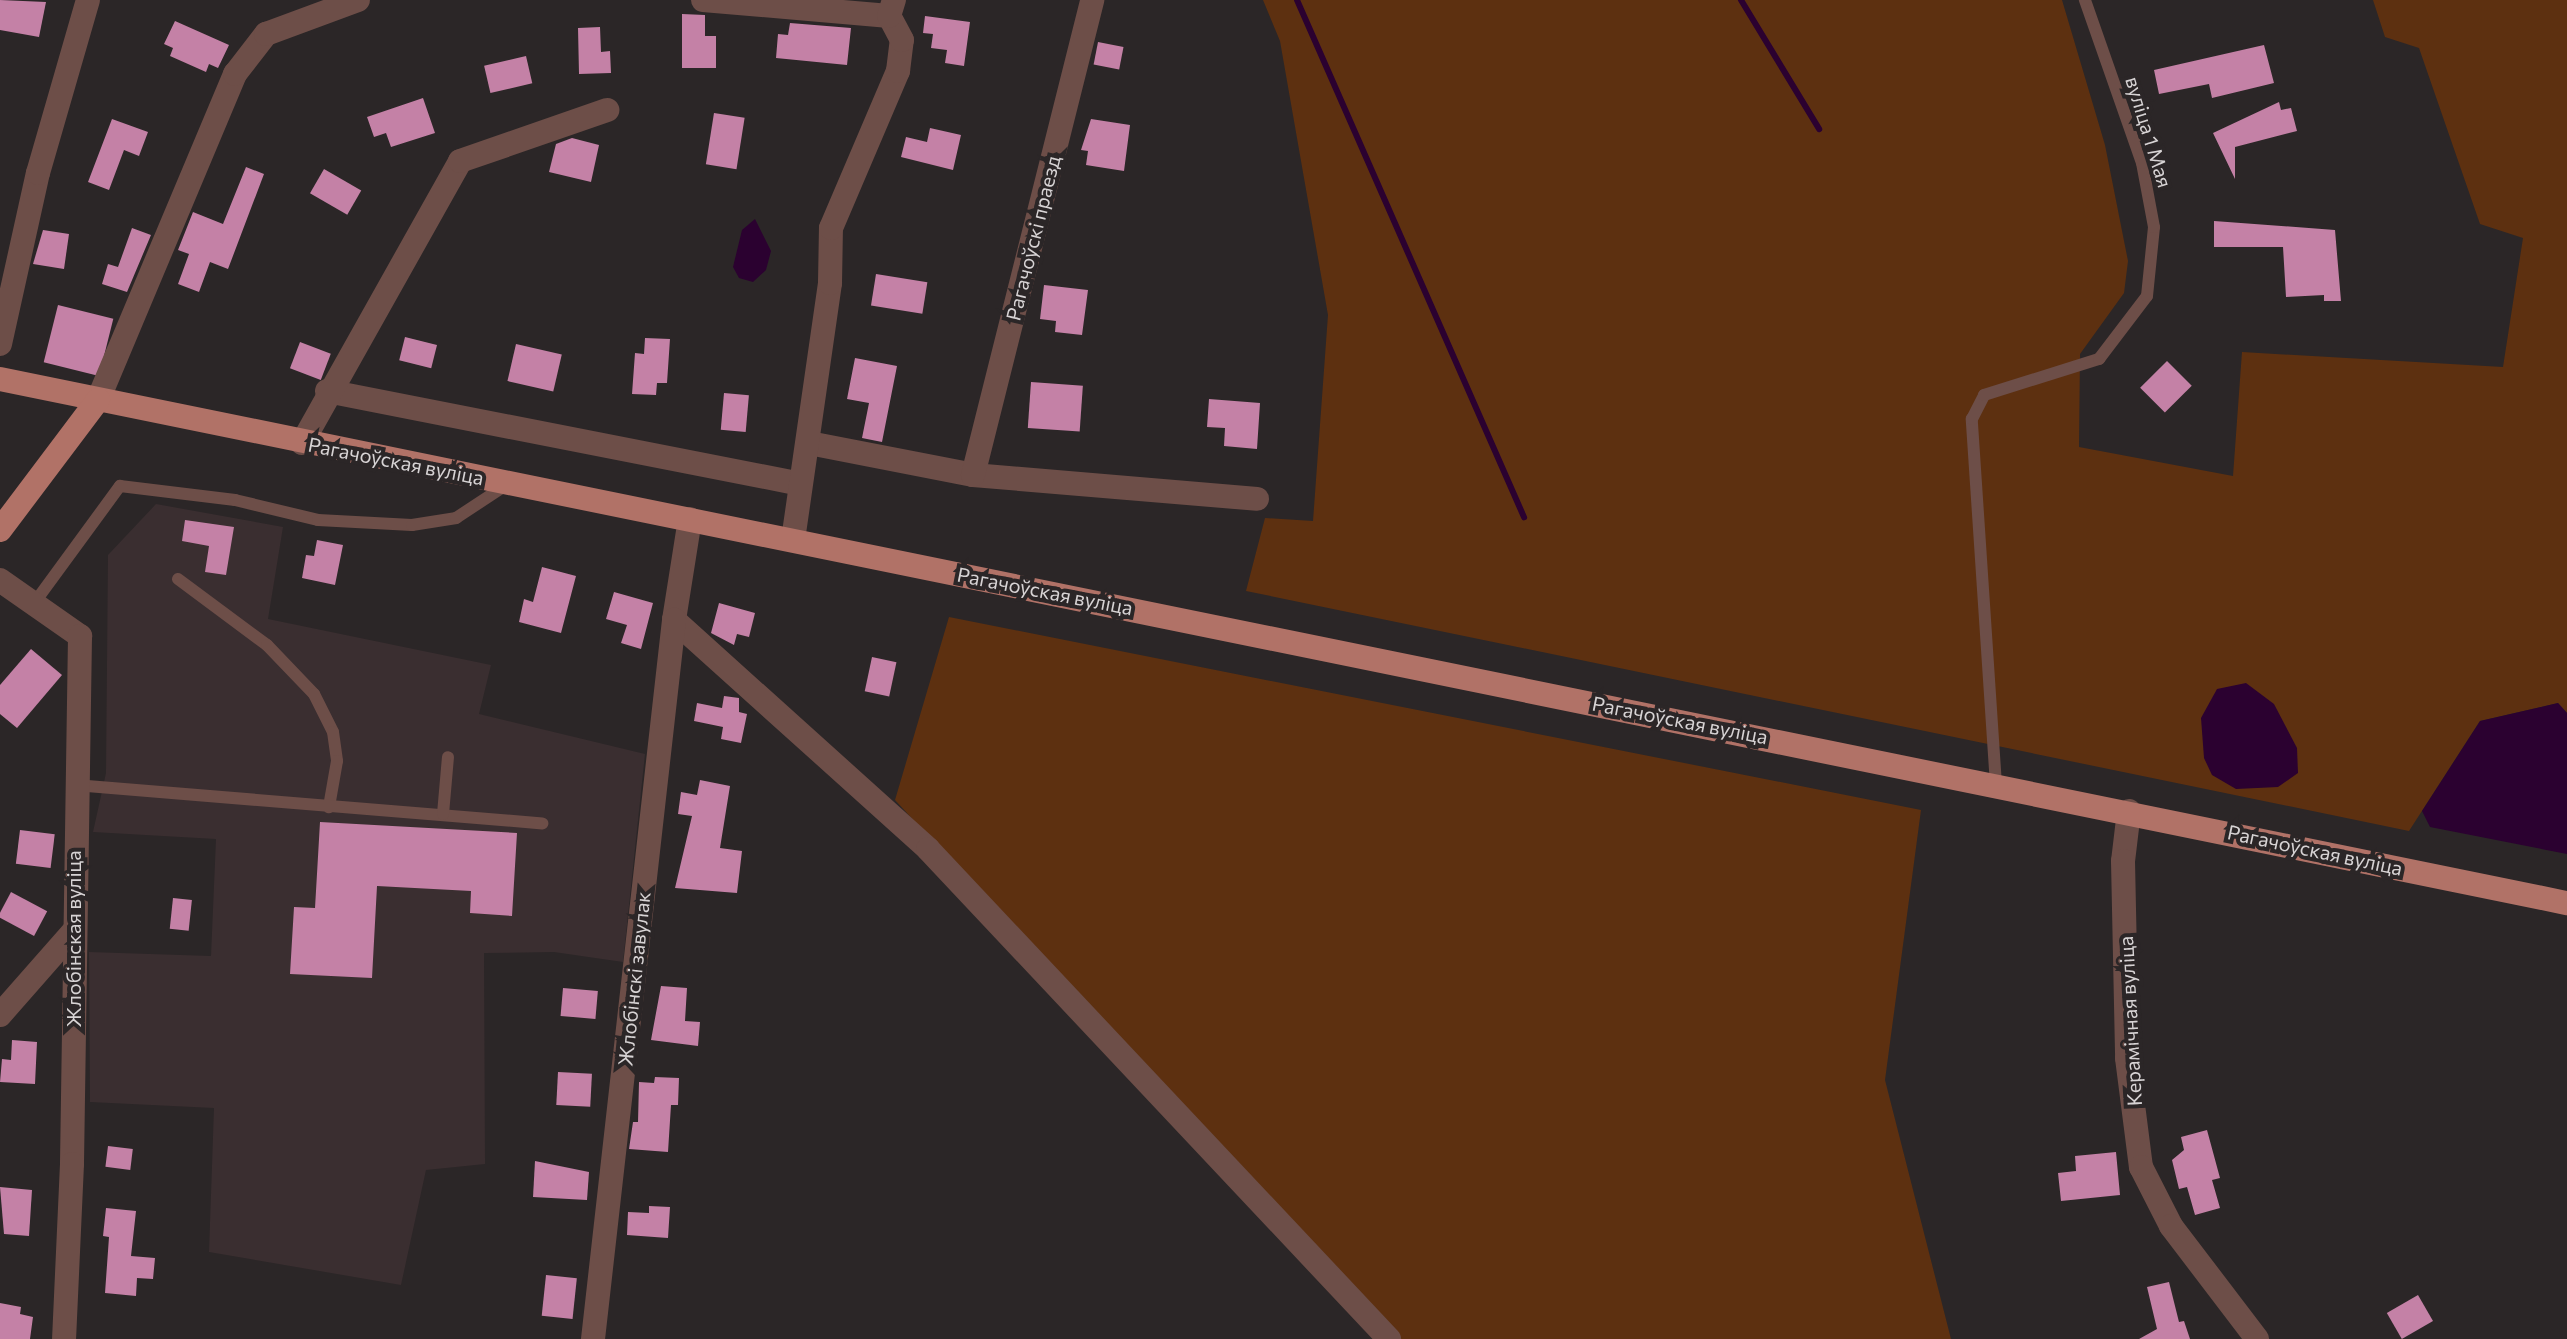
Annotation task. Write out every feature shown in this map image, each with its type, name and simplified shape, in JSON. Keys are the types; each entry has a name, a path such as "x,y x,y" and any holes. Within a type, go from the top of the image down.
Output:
{"main road":[{"name":"Рагачоўская вуліца","path":"0,379 302,443 2129,811 2567,903"},
{"path":"0,530 98,400"}],"street":[{"path":"0,344 38,173 88,0"},
{"path":"703,0 891,8 902,40 898,71 831,228 830,283 793,540"},
{"name":"Рагачоўскі праезд","path":"973,475 1092,0"},
{"path":"98,400 235,74 266,34 351,1"},
{"path":"302,443 327,391 460,161 607,110"},
{"path":"327,391 799,484"},
{"path":"809,443 973,475 1257,499"},
{"name":"Жлобінскі завулак","path":"593,1339 674,620 690,519"},
{"name":"Жлобінская вуліца","path":"0,580 80,636 75,785 72,1164 64,1339"},
{"path":"674,620 928,849 1389,1339"},
{"name":"Керамічная вуліца","path":"2129,811 2123,861 2127,1058 2141,1167 2171,1226 2257,1339"},
{"path":"0,1015 73,932"}],"lane":[{"name":"вуліца 1 Мая","path":"1996,785 1972,419 1984,395 2099,359 2147,296 2154,227 2142,163 2085,0"},
{"path":"35,602 120,486 235,500 318,520 412,525 456,518 509,483"},
{"path":"178,579 267,645 314,694 333,732 337,761 329,807"},
{"path":"443,814 448,757"},
{"path":"75,785 542,823"}],"shaded area":[{"path":"1263,0 2062,0 2105,145 2128,261 2124,293 2080,354 2079,447 2233,476 2242,352 2503,367 2523,238 2480,224 2419,48 2385,37 2373,0 2567,0 2567,713 2558,703 2480,721 2409,831 1246,591 1265,518 1313,521 1328,315 1280,41"},
{"path":"755,219 771,251 766,270 753,282 739,278 733,267 742,230"},
{"path":"156,504 283,527 268,619 491,665 479,714 645,754 623,962 554,952 484,953 485,1164 426,1170 401,1285 209,1252 214,1108 90,1102 89,952 211,956 216,839 93,832 106,773 108,555"},
{"path":"949,617 1921,810 1885,1080 1951,1339 1390,1339 895,800"},
{"path":"2246,683 2274,704 2297,748 2298,773 2278,787 2236,789 2212,775 2204,758 2201,718 2217,689"},
{"path":"2558,703 2567,713 2567,854 2430,827 2422,811 2480,721"}],"building":[{"path":"0,0 46,2 39,37 0,30"},
{"path":"682,14 705,15 705,36 716,36 716,68 682,68"},
{"path":"925,16 970,22 964,66 945,63 947,50 931,48 933,34 923,33"},
{"path":"175,21 229,45 218,68 209,64 206,72 170,56 173,48 164,44"},
{"path":"790,23 851,28 847,65 776,58 778,34 788,35"},
{"path":"600,27 601,52 610,51 611,73 579,74 578,28"},
{"path":"1098,42 1124,47 1119,70 1094,65"},
{"path":"2264,45 2274,83 2212,98 2209,84 2159,94 2154,70"},
{"path":"526,56 532,83 490,93 484,66"},
{"path":"423,98 435,133 391,147 386,133 374,137 367,117"},
{"path":"2279,102 2281,110 2291,108 2297,131 2235,147 2235,179 2213,133"},
{"path":"714,113 745,118 736,169 706,164"},
{"path":"112,119 148,132 139,156 124,150 109,190 88,182"},
{"path":"1091,119 1130,125 1124,171 1086,165 1088,151 1081,150"},
{"path":"930,128 961,135 953,170 901,157 906,137 927,142"},
{"path":"572,138 599,145 591,182 549,172 556,144"},
{"path":"246,167 264,174 228,269 210,262 199,292 178,284 189,254 178,250 193,212 223,224"},
{"path":"324,169 361,190 347,215 310,193"},
{"path":"2214,221 2335,230 2341,301 2324,301 2324,295 2286,297 2283,247 2214,247"},
{"path":"132,228 151,235 127,292 102,284 108,264 118,267"},
{"path":"43,230 69,234 64,269 33,264"},
{"path":"876,274 927,282 922,314 871,306"},
{"path":"1044,285 1088,290 1082,335 1055,332 1056,321 1040,319"},
{"path":"58,305 113,319 99,376 44,362"},
{"path":"405,337 437,345 431,368 399,360"},
{"path":"645,338 670,339 667,383 657,383 656,395 632,394 635,353 644,354"},
{"path":"300,342 331,354 321,380 290,368"},
{"path":"516,344 562,355 553,392 507,381"},
{"path":"855,358 897,366 882,442 862,438 869,403 847,399"},
{"path":"2167,361 2192,386 2165,413 2140,388"},
{"path":"1031,382 1083,386 1080,432 1028,428"},
{"path":"724,393 749,395 746,432 721,430"},
{"path":"1209,399 1260,403 1257,449 1224,446 1225,428 1207,427"},
{"path":"185,520 234,527 226,575 205,572 209,546 182,541"},
{"path":"317,540 343,545 335,585 302,578 306,555 314,556"},
{"path":"542,567 576,576 561,633 519,622 524,599 533,602"},
{"path":"614,592 653,603 641,649 621,643 627,625 606,619"},
{"path":"719,603 755,613 749,637 737,634 734,645 711,633"},
{"path":"31,649 62,675 17,728 0,714 0,685"},
{"path":"872,657 896,662 889,696 865,691"},
{"path":"724,696 739,698 739,712 747,714 741,743 721,739 723,727 694,721 697,703 722,708"},
{"path":"700,780 730,786 720,848 742,851 737,893 675,888 692,816 678,814 681,792 697,795"},
{"path":"320,822 517,833 512,916 470,913 471,891 377,886 372,978 290,974 294,907 315,908"},
{"path":"20,830 55,834 51,868 16,864"},
{"path":"11,892 47,911 34,936 0,918"},
{"path":"173,898 192,900 189,931 170,929"},
{"path":"661,986 687,988 685,1021 700,1022 698,1046 651,1040"},
{"path":"563,988 598,991 595,1019 561,1016"},
{"path":"12,1040 37,1042 35,1084 0,1082 2,1059 11,1060"},
{"path":"558,1072 592,1074 590,1107 556,1105"},
{"path":"655,1077 679,1078 678,1105 671,1105 668,1152 629,1149 633,1122 638,1122 639,1082 654,1083"},
{"path":"2207,1130 2220,1178 2212,1180 2220,1208 2195,1215 2187,1187 2179,1189 2172,1160 2184,1150 2181,1137"},
{"path":"108,1146 133,1149 130,1170 105,1167"},
{"path":"2116,1152 2120,1195 2061,1201 2058,1173 2076,1171 2075,1156"},
{"path":"535,1161 589,1172 587,1200 533,1197"},
{"path":"0,1187 32,1190 29,1236 4,1234"},
{"path":"649,1206 670,1207 668,1238 627,1235 628,1212 649,1213"},
{"path":"106,1208 136,1211 131,1256 155,1258 153,1279 137,1278 136,1296 105,1293 109,1237 103,1236"},
{"path":"546,1275 577,1278 573,1319 542,1316"},
{"path":"2169,1282 2179,1322 2184,1321 2190,1339 2139,1339 2157,1329 2147,1287"},
{"path":"2418,1295 2433,1321 2402,1339 2387,1313"},
{"path":"0,1303 21,1307 20,1314 33,1317 30,1339 0,1339"}],"waterway":[{"path":"1297,0 1524,517"},
{"path":"1741,0 1819,129"}]}
